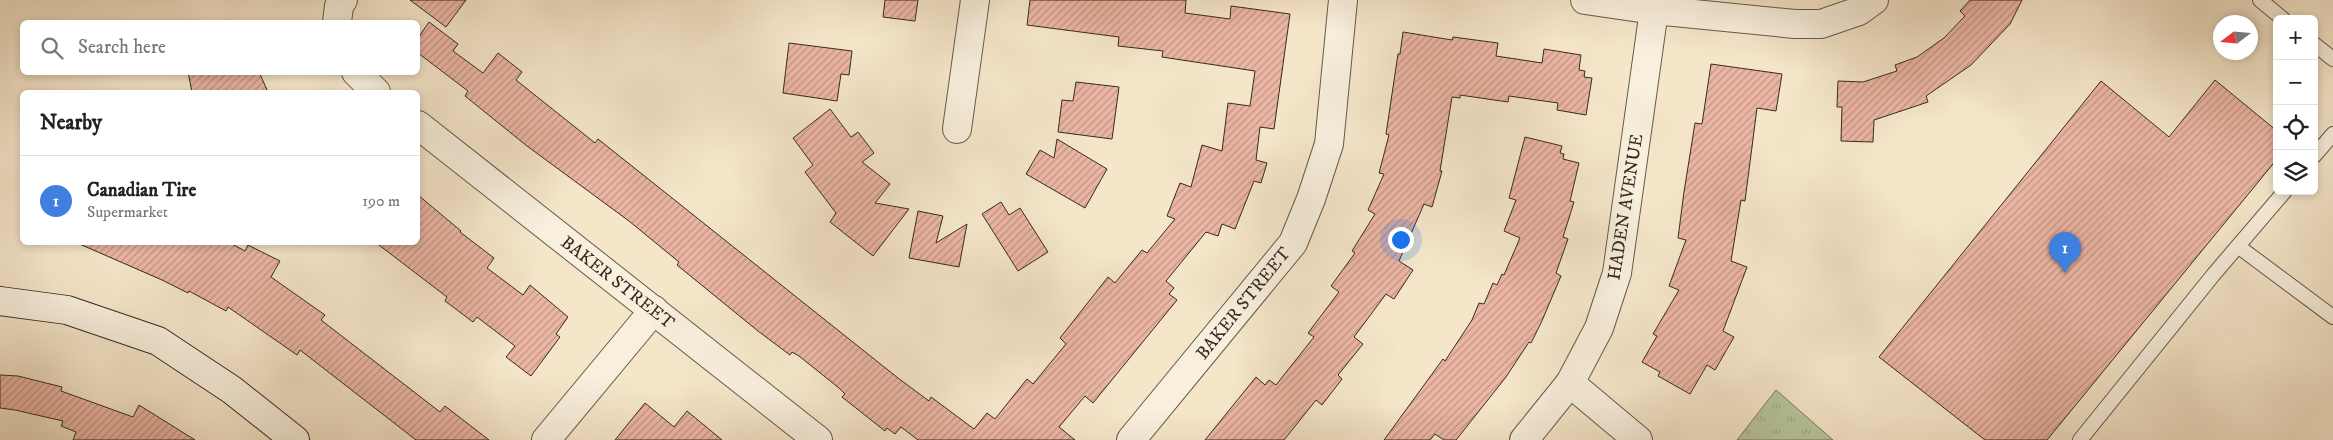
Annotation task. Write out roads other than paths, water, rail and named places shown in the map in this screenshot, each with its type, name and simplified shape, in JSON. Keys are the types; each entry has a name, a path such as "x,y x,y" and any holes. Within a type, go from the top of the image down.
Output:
{"street":[{"path":"337,20 339,6 343,0"},
{"path":"957,129 975,0"},
{"name":"BAKER STREET","path":"1130,440 1293,243 1311,199 1329,144 1343,0"},
{"path":"1585,0 1654,10 1795,24 1820,24 1859,12 1874,0"},
{"name":"HADEN AVENUE","path":"1524,440 1570,383 1599,328 1618,273 1654,10"},
{"path":"359,75 374,90"},
{"name":"BAKER STREET","path":"420,127 818,440"},
{"path":"0,301 68,310 158,341 232,390 294,440"},
{"path":"546,440 654,310"},
{"path":"1570,383 1638,440"}],"lane":[{"path":"2260,0 2278,15"},
{"path":"2318,47 2333,59"},
{"path":"2318,151 2333,134"},
{"path":"2080,440 2214,274 2282,195"},
{"path":"2239,247 2333,318"}],"place":[{"name":"Canadian Tire","path":"2065,273"}]}
